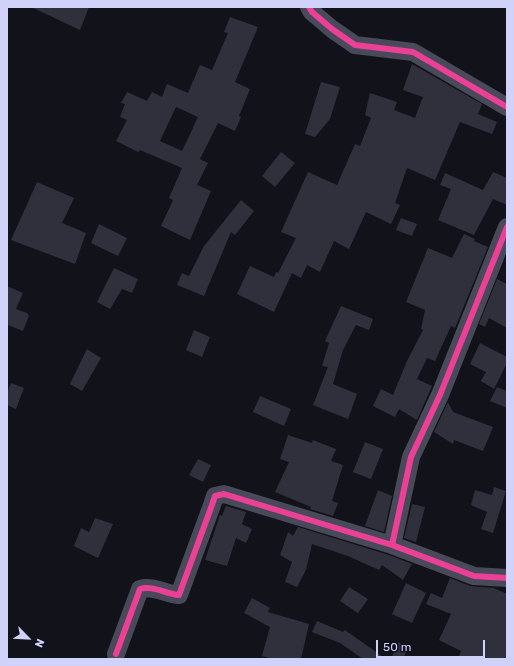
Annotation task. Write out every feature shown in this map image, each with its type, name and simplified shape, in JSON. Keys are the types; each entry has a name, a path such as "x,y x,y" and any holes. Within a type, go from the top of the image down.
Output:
{"street":[{"path":"309,7 312,12 355,44 413,52 507,107"},
{"path":"392,545 411,457 440,396 507,227"},
{"path":"116,654 140,589 148,587 179,595 216,496 224,494 392,545 474,576 507,578"}],"building":[{"path":"31,7 89,7 80,30"},
{"path":"230,17 258,27 235,82 250,89 239,116 241,117 235,131 218,123 200,159 208,163 197,185 211,191 190,240 161,226 173,200 169,198 182,168 140,150 138,152 116,141 127,120 120,117 125,104 121,103 127,92 147,101 152,92 162,97 167,84 188,93 200,65 212,70 228,33 224,32","holes":["176,107 198,117 182,151 160,141"]},
{"path":"412,64 482,104 478,114 497,122 492,134 460,122 435,180 407,168 395,203 400,205 391,224 366,212 349,249 334,241 320,272 307,265 301,278 292,273 274,312 237,294 250,266 274,277 276,272 278,273 296,238 281,232 308,172 337,185 355,144 360,146 371,118 365,115 370,93 397,102 394,110 415,118 423,97 403,90"},
{"path":"321,82 340,87 330,119 315,137 305,134"},
{"path":"281,152 295,163 275,187 262,176"},
{"path":"493,172 507,178 507,205 493,199 474,235 438,220 451,189 440,185 445,173 483,190"},
{"path":"37,182 74,198 62,223 86,233 75,264 11,240"},
{"path":"241,200 254,211 235,235 231,232 204,296 177,285 182,273 189,276 204,246"},
{"path":"401,218 417,224 412,236 396,230"},
{"path":"99,224 127,238 118,256 91,243"},
{"path":"464,234 475,239 474,241 488,247 455,328 451,326 435,361 427,358 417,379 432,386 417,420 399,409 395,417 373,406 381,389 393,395 407,361 423,330 421,329 425,310 406,302 428,248 452,258"},
{"path":"114,268 138,279 132,293 122,289 110,309 97,302"},
{"path":"497,279 507,284 507,328 489,318 485,327 479,324"},
{"path":"7,286 23,293 16,309 27,313 29,316 23,331 8,325 7,328"},
{"path":"341,306 373,319 369,330 356,325 343,350 333,384 357,394 348,419 313,405 328,367 322,366 329,343 325,341"},
{"path":"194,330 210,337 202,357 186,350"},
{"path":"480,343 507,357 507,363 494,389 481,381 486,372 470,364"},
{"path":"87,349 101,358 82,391 70,384"},
{"path":"11,383 24,388 16,409 7,405 7,393"},
{"path":"497,387 507,391 507,408 490,401"},
{"path":"260,396 291,409 284,426 253,412"},
{"path":"448,402 453,412 493,427 483,451 454,440 453,444 434,432"},
{"path":"288,435 312,443 313,440 336,449 331,461 343,465 332,501 338,503 333,516 310,509 311,507 275,492 289,462 280,459"},
{"path":"365,442 383,449 371,479 353,472"},
{"path":"198,459 211,465 203,482 189,475"},
{"path":"494,487 506,491 493,533 481,529 487,512 471,505 475,490 492,495"},
{"path":"378,490 392,496 384,532 365,526"},
{"path":"412,504 425,507 416,542 404,538"},
{"path":"226,506 246,512 242,524 252,529 246,543 236,538 227,566 205,560 220,515 222,516"},
{"path":"95,518 113,524 98,558 74,546 81,528 89,532"},
{"path":"298,527 389,555 412,564 403,580 382,565 379,570 348,556 312,544 306,570 297,587 285,582 292,562 280,555 288,532 293,536"},
{"path":"450,578 470,586 494,588 507,594 507,659 465,659 459,656 461,651 439,640 451,614 426,604 431,593 442,598"},
{"path":"406,583 426,593 412,623 392,614"},
{"path":"349,587 368,599 358,613 340,601"},
{"path":"252,598 270,608 268,612 309,624 301,659 274,659 262,656 270,627 244,613"},
{"path":"317,621 343,632 345,630 386,659 363,659 340,643 312,632"},
{"path":"398,642 408,647 403,659 391,659"}],"cycle path":[{"path":"309,7 312,12 332,29 355,45 413,52 507,107"},
{"path":"392,545 411,457 440,395 507,227"},
{"path":"116,654 140,589 150,588 179,595 215,496 224,494 392,545 474,576 507,578"}]}
